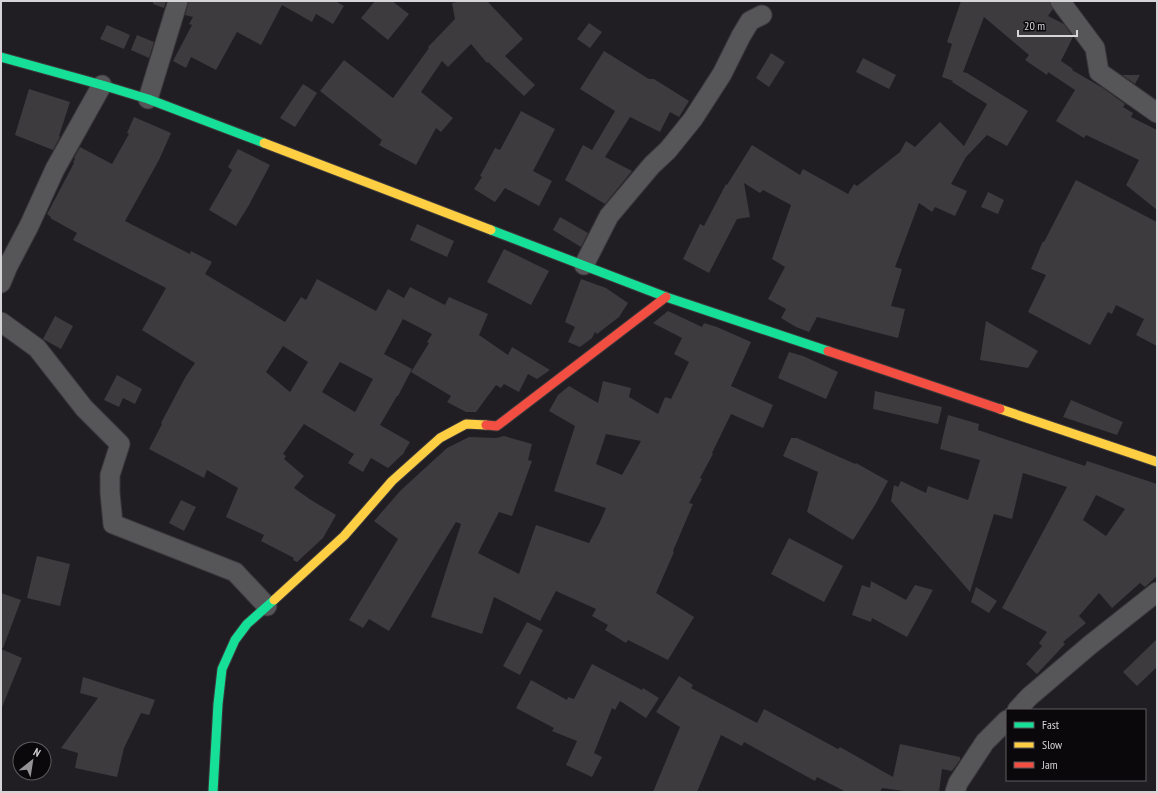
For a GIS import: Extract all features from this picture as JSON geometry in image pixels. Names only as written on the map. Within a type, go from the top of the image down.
[{"type":"street","points":[[148,99],[178,1]]},
{"type":"street","points":[[1060,1],[1095,48],[1099,72],[1157,113]]},
{"type":"street","points":[[584,265],[609,216],[652,165],[668,150],[693,119],[722,74],[750,21],[762,15]]},
{"type":"street","points":[[1,58],[148,99],[666,297],[1157,462]]},
{"type":"street","points":[[1,283],[55,169],[102,85]]},
{"type":"street","points":[[213,792],[218,704],[222,669],[235,640],[247,624],[344,536],[392,481],[440,438],[466,424],[497,426],[666,297]]},
{"type":"street","points":[[1,322],[38,348],[84,408],[120,444],[110,476],[110,493],[114,524],[235,572],[267,606]]},
{"type":"street","points":[[1018,709],[1084,650],[1157,592]]},
{"type":"street","points":[[955,792],[958,783],[985,742],[1006,721]]},
{"type":"building","points":[[153,1],[166,1],[164,8],[153,4]]},
{"type":"building","points":[[189,1],[335,1],[344,6],[333,24],[316,14],[312,22],[282,5],[261,45],[237,32],[216,70],[191,57],[186,68],[173,61],[192,25],[189,24],[193,17],[185,15]]},
{"type":"building","points":[[375,1],[392,1],[409,14],[388,40],[361,18]]},
{"type":"building","points":[[462,1],[487,1],[523,39],[505,56],[535,85],[524,96],[488,62],[487,63],[471,44],[448,67],[442,61],[421,92],[453,118],[441,132],[436,128],[416,165],[379,145],[382,140],[320,91],[344,60],[393,98],[429,48],[428,47],[455,19],[452,3]]},
{"type":"building","points":[[961,1],[1049,1],[1053,9],[1048,16],[1064,24],[1073,37],[1061,61],[1073,69],[1072,70],[1103,88],[1125,104],[1123,107],[1133,113],[1131,117],[1157,130],[1157,210],[1126,185],[1139,160],[1086,135],[1084,138],[1056,121],[1075,90],[1048,72],[1047,75],[1025,60],[1029,55],[984,17],[963,72],[967,73],[1028,111],[1007,146],[987,135],[966,157],[951,184],[967,191],[955,216],[935,207],[932,212],[919,203],[895,267],[902,269],[891,306],[905,309],[898,338],[817,317],[809,332],[796,327],[781,318],[786,309],[768,299],[785,267],[772,259],[791,205],[763,190],[760,193],[744,183],[750,217],[737,219],[709,273],[683,259],[700,224],[704,226],[726,184],[727,185],[752,145],[800,175],[803,169],[848,194],[854,184],[857,186],[900,152],[906,141],[915,147],[940,122],[964,146],[987,104],[952,82],[953,81],[942,77],[952,44],[947,42]]},
{"type":"building","points":[[589,23],[602,32],[590,48],[577,39]]},
{"type":"building","points":[[107,25],[130,35],[124,49],[100,39]]},
{"type":"building","points":[[137,35],[154,42],[149,58],[131,50]]},
{"type":"building","points":[[604,51],[649,79],[654,79],[689,101],[679,117],[670,112],[660,132],[630,117],[605,157],[632,171],[605,204],[565,180],[583,145],[592,150],[615,111],[580,89]]},
{"type":"building","points":[[771,53],[785,62],[769,87],[756,78]]},
{"type":"building","points":[[863,58],[896,75],[889,89],[856,72]]},
{"type":"building","points":[[1122,75],[1140,75],[1135,84]]},
{"type":"building","points":[[303,84],[317,93],[295,127],[280,118]]},
{"type":"building","points":[[29,89],[70,102],[59,136],[60,137],[53,150],[15,135]]},
{"type":"building","points":[[521,111],[555,129],[533,171],[552,181],[539,206],[505,188],[495,202],[474,189],[482,177],[480,176],[495,148],[500,150]]},
{"type":"building","points":[[134,117],[171,133],[159,160],[125,221],[190,254],[191,251],[212,262],[205,274],[285,322],[301,297],[306,300],[317,279],[376,311],[388,289],[404,298],[410,287],[445,305],[449,297],[488,314],[479,335],[508,355],[512,347],[550,370],[537,379],[528,374],[519,392],[504,384],[501,388],[496,385],[476,412],[466,412],[447,402],[451,396],[411,372],[429,343],[427,342],[432,334],[403,319],[384,354],[412,369],[398,396],[380,425],[410,442],[404,453],[388,468],[371,458],[363,472],[348,463],[354,454],[304,424],[283,454],[286,456],[284,459],[304,476],[294,488],[336,515],[323,538],[297,562],[293,560],[294,558],[261,541],[264,535],[226,517],[238,488],[207,470],[204,478],[149,449],[186,376],[195,363],[142,330],[166,288],[73,240],[77,233],[50,218],[51,217],[47,214],[74,163],[74,158],[80,147],[112,164],[129,134],[127,133]],"holes":[[[283,346],[308,362],[290,392],[266,372]],[[340,362],[373,379],[355,412],[322,392]]]},
{"type":"building","points":[[238,149],[270,165],[236,226],[209,210],[232,170],[228,167]]},
{"type":"building","points":[[1076,180],[1157,222],[1157,346],[1136,335],[1144,319],[1116,305],[1112,314],[1108,312],[1090,345],[1028,312],[1046,275],[1031,269],[1043,241],[1044,242]]},
{"type":"building","points":[[988,192],[1004,200],[998,214],[981,207]]},
{"type":"building","points":[[560,217],[588,233],[581,247],[553,230]]},
{"type":"building","points":[[417,224],[454,241],[447,257],[410,240]]},
{"type":"building","points":[[504,249],[549,271],[531,305],[487,282]]},
{"type":"building","points":[[581,279],[606,288],[628,303],[619,317],[597,334],[595,332],[592,338],[580,347],[568,342],[575,327],[565,322]]},
{"type":"building","points":[[668,311],[702,327],[704,323],[751,342],[731,386],[773,405],[763,428],[731,414],[712,453],[713,454],[700,478],[702,479],[689,503],[693,504],[656,593],[694,617],[668,660],[628,640],[626,643],[605,630],[608,625],[592,616],[596,609],[556,591],[540,621],[494,597],[482,634],[431,617],[461,524],[456,522],[389,631],[369,619],[363,628],[349,620],[398,539],[374,521],[401,490],[447,448],[469,437],[496,438],[504,436],[532,444],[528,460],[532,461],[512,516],[499,512],[478,553],[519,574],[536,525],[589,543],[606,508],[554,491],[575,426],[549,411],[558,395],[569,386],[598,403],[603,381],[631,388],[629,397],[658,414],[665,397],[671,399],[689,362],[674,354],[682,338],[653,323]],"holes":[[[606,434],[641,441],[622,475],[596,464]]]},
{"type":"building","points":[[55,316],[73,326],[61,349],[43,339]]},
{"type":"building","points":[[986,321],[1038,351],[1028,368],[980,360]]},
{"type":"building","points":[[789,352],[803,356],[838,372],[826,399],[778,378]]},
{"type":"building","points":[[117,375],[142,389],[135,404],[123,398],[119,407],[104,400]]},
{"type":"building","points":[[875,391],[942,407],[938,424],[873,409]]},
{"type":"building","points":[[1071,400],[1123,422],[1117,435],[1063,417]]},
{"type":"building","points":[[948,415],[979,424],[978,430],[1085,466],[1087,461],[1157,484],[1157,576],[1145,587],[1140,583],[1112,608],[1099,593],[1079,616],[1086,623],[1063,642],[1065,644],[1037,674],[1026,664],[1042,646],[1039,643],[1047,632],[1002,608],[1067,487],[1023,473],[1012,519],[994,514],[970,592],[891,501],[894,485],[898,487],[901,481],[926,493],[928,486],[968,500],[980,460],[940,449]],"holes":[[[1096,495],[1125,509],[1106,536],[1083,520]]]},
{"type":"building","points":[[791,438],[797,438],[855,464],[856,463],[888,481],[853,540],[807,512],[818,472],[783,456]]},
{"type":"building","points":[[181,500],[196,507],[184,531],[169,523]]},
{"type":"building","points":[[789,538],[843,566],[824,602],[771,574]]},
{"type":"building","points":[[37,556],[70,564],[60,606],[27,598]]},
{"type":"building","points":[[871,581],[906,600],[915,585],[933,590],[907,637],[872,618],[871,622],[852,615],[862,585],[870,588]]},
{"type":"building","points":[[976,587],[997,601],[989,613],[971,602]]},
{"type":"building","points":[[1,593],[21,600],[3,648],[1,648]]},
{"type":"building","points":[[527,622],[543,630],[520,675],[503,666]]},
{"type":"building","points":[[1157,639],[1157,667],[1137,686],[1123,672]]},
{"type":"building","points":[[1,649],[22,658],[2,707],[1,707]]},
{"type":"building","points":[[592,664],[642,690],[643,688],[659,698],[646,718],[620,701],[615,710],[612,708],[594,753],[602,757],[592,777],[566,765],[577,741],[552,731],[554,728],[516,708],[531,680],[567,700],[568,697],[574,699]]},
{"type":"building","points":[[679,676],[693,685],[691,688],[757,723],[764,709],[838,749],[840,747],[893,777],[900,744],[960,757],[960,760],[952,771],[942,769],[939,792],[911,792],[882,788],[880,792],[846,792],[817,777],[815,781],[744,742],[742,746],[721,735],[697,792],[653,792],[680,727],[656,712]]},
{"type":"building","points":[[83,677],[155,700],[149,715],[141,713],[124,748],[117,777],[75,768],[78,753],[61,748],[98,698],[80,693]]},
{"type":"traffic: fast","points":[[1,57],[148,99],[264,143]]},
{"type":"traffic: fast","points":[[491,230],[666,297],[828,351]]},
{"type":"traffic: fast","points":[[213,792],[218,704],[222,669],[235,640],[247,624],[274,600]]},
{"type":"traffic: slow","points":[[264,143],[491,230]]},
{"type":"traffic: slow","points":[[1000,409],[1157,462]]},
{"type":"traffic: slow","points":[[274,600],[344,536],[392,481],[440,438],[466,424],[486,425]]},
{"type":"traffic: jam","points":[[486,425],[497,426],[666,297]]},
{"type":"traffic: jam","points":[[828,351],[1000,409]]}]
